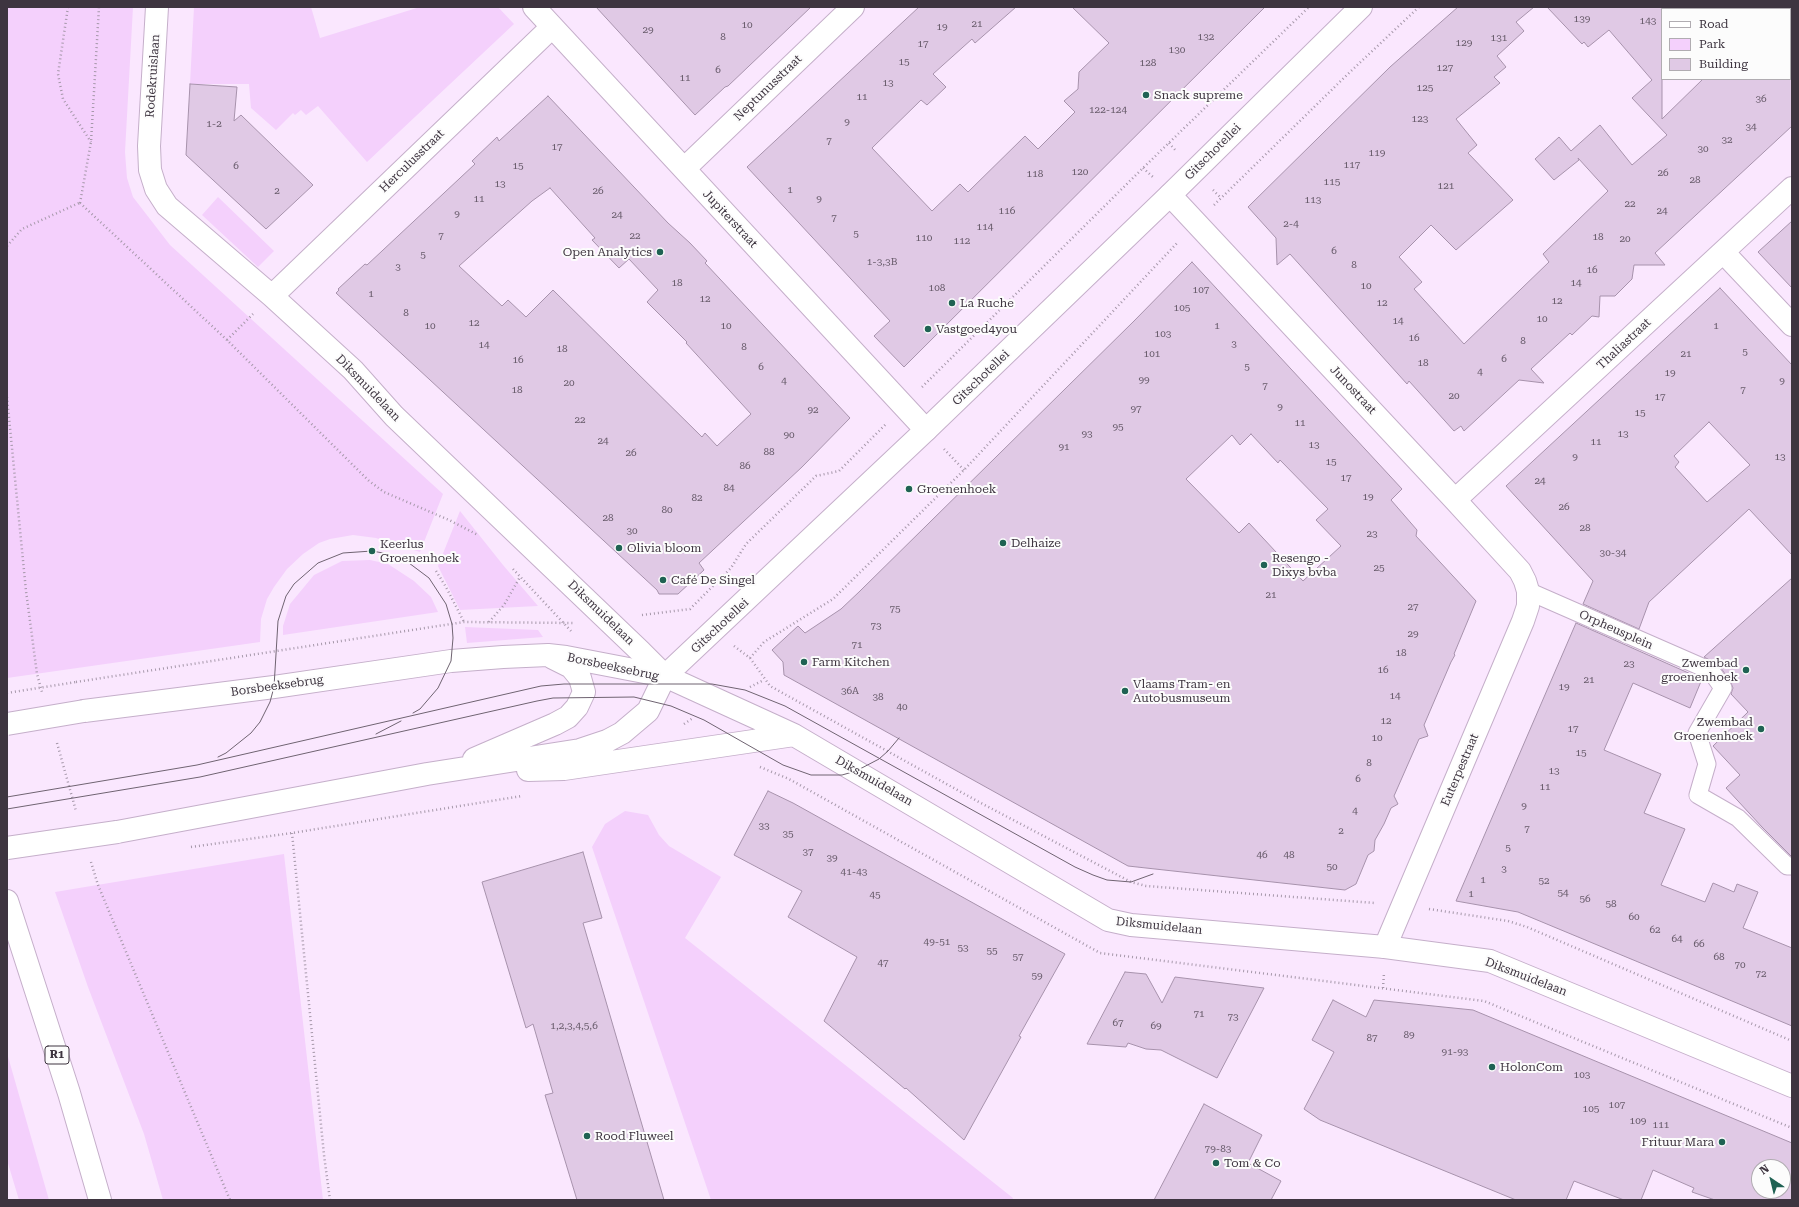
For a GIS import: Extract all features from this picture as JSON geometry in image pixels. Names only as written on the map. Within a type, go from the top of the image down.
[{"type":"main road","name":"Rodekruislaan","points":[[149,146],[157,7]]},
{"type":"main road","name":"Jupiterstraat","points":[[534,7],[926,430]]},
{"type":"main road","name":"Neptunusstraat","points":[[684,169],[853,7]]},
{"type":"main road","name":"Gitschotellei","points":[[665,676],[926,430],[1170,195],[1361,7]]},
{"type":"main road","name":"Herculusstraat","points":[[272,296],[552,27]]},
{"type":"main road","name":"Diksmuidelaan","points":[[149,146],[150,170],[156,189],[167,206],[272,296],[353,370],[394,416],[665,676],[794,735],[1108,920],[1131,925],[1386,947],[1490,961],[1792,1086]]},
{"type":"main road","name":"Thaliastraat","points":[[1455,500],[1724,253],[1792,188]]},
{"type":"main road","name":"Junostraat","points":[[1170,195],[1520,571],[1526,581],[1528,591]]},
{"type":"main road","points":[[1724,253],[1792,325]]},
{"type":"main road","name":"Euterpestraat","points":[[1386,947],[1523,621],[1528,606],[1528,591]]},
{"type":"main road","name":"Borsbeeksebrug","points":[[444,772],[555,724],[568,717],[577,707],[584,692],[580,678],[571,667],[548,655]]},
{"type":"main road","name":"Borsbeeksebrug","points":[[7,724],[84,711],[451,661],[548,655],[601,663],[665,676],[648,711],[622,733],[607,741],[580,750],[444,772],[117,832],[7,848]]},
{"type":"main road","points":[[444,772],[564,769],[794,735]]},
{"type":"main road","name":"R1","points":[[7,901],[69,1093],[100,1200]]},
{"type":"lane","name":"Orpheusplein","points":[[1528,591],[1711,671],[1723,688],[1697,733],[1707,764],[1698,795],[1738,818],[1787,866],[1792,866]]},
{"type":"path","points":[[68,7],[58,74],[63,99],[91,142]]},
{"type":"path","points":[[80,203],[91,142],[99,7]]},
{"type":"path","points":[[696,604],[731,568],[746,544],[816,476],[839,471],[1143,168],[1309,7]]},
{"type":"path","points":[[750,658],[764,642],[833,599],[964,470],[1196,223],[1352,70],[1419,7]]},
{"type":"path","points":[[7,246],[22,229],[80,203]]},
{"type":"path","points":[[80,203],[227,340],[369,481],[384,492],[450,520],[481,537]]},
{"type":"path","points":[[227,340],[272,296]]},
{"type":"path","points":[[7,397],[26,592],[37,674],[43,696]]},
{"type":"path","points":[[7,693],[464,622],[564,624],[512,567]]},
{"type":"path","points":[[436,570],[464,622]]},
{"type":"path","points":[[490,622],[504,605],[520,577]]},
{"type":"path","points":[[764,680],[770,686],[979,802]]},
{"type":"path","points":[[56,742],[78,817]]},
{"type":"path","points":[[184,848],[292,833],[527,796]]},
{"type":"path","points":[[292,833],[324,1155],[330,1200]]},
{"type":"path","points":[[89,855],[98,885],[230,1200]]},
{"type":"green space","points":[[7,7],[133,7],[125,152],[127,178],[133,197],[170,245],[443,494],[420,552],[376,538],[353,535],[330,539],[319,543],[303,554],[287,569],[274,587],[267,599],[261,619],[260,642],[7,678]]},
{"type":"green space","points":[[194,7],[311,7],[320,38],[420,7],[498,7],[514,24],[367,162],[318,106],[306,115],[301,110],[295,115],[293,113],[276,130],[251,108],[249,84],[190,84]]},
{"type":"green space","points":[[218,197],[274,251],[258,267],[202,215]]},
{"type":"green space","points":[[460,511],[538,606],[460,610],[438,566]]},
{"type":"green space","points":[[370,560],[388,564],[414,581],[431,597],[438,612],[283,635],[283,626],[290,604],[314,575],[342,561]]},
{"type":"green space","points":[[465,627],[538,630],[543,637],[467,643]]},
{"type":"green space","points":[[625,811],[648,815],[659,835],[669,846],[721,877],[685,938],[1013,1198],[1012,1200],[711,1200],[592,847],[605,824]]},
{"type":"green space","points":[[284,854],[323,1200],[163,1200],[144,1134],[88,987],[55,892]]},
{"type":"green space","points":[[7,1053],[49,1200],[19,1200],[7,1160]]},
{"type":"building","points":[[596,7],[811,7],[728,86],[725,87],[695,115]]},
{"type":"building","points":[[919,7],[1016,7],[975,43],[972,39],[933,74],[946,87],[927,105],[921,100],[872,148],[932,211],[960,184],[968,192],[1025,136],[1038,149],[1075,112],[1064,101],[1078,89],[1079,72],[1109,43],[1072,7],[1265,7],[904,367],[874,336],[890,321],[747,167]]},
{"type":"building","points":[[1458,7],[1534,7],[1516,22],[1524,31],[1497,56],[1506,67],[1494,77],[1500,83],[1456,119],[1477,145],[1468,153],[1513,200],[1456,250],[1431,225],[1399,257],[1422,282],[1414,289],[1464,344],[1549,262],[1543,254],[1608,191],[1578,158],[1579,160],[1554,180],[1535,159],[1559,137],[1571,151],[1600,125],[1632,165],[1667,135],[1632,98],[1652,80],[1609,30],[1588,47],[1584,42],[1582,44],[1547,7],[1662,7],[1662,119],[1702,80],[1792,79],[1792,126],[1655,253],[1665,265],[1634,265],[1632,279],[1615,296],[1600,296],[1599,317],[1592,316],[1572,335],[1570,333],[1531,369],[1544,383],[1519,380],[1464,431],[1461,426],[1454,431],[1409,381],[1407,384],[1290,254],[1277,265],[1276,238],[1248,207],[1390,67]]},
{"type":"building","points":[[190,84],[237,87],[234,121],[241,115],[313,185],[266,229],[186,155]]},
{"type":"building","points":[[548,96],[668,223],[707,261],[705,263],[850,418],[802,467],[699,563],[704,570],[678,594],[659,594],[657,590],[336,293],[339,290],[338,289],[365,264],[367,265],[475,164],[472,161],[497,137],[499,141]],"holes":[[[550,188],[595,238],[592,240],[619,268],[629,259],[658,290],[647,302],[687,342],[686,343],[751,414],[717,446],[705,433],[702,437],[553,290],[526,317],[508,300],[502,306],[459,266],[532,201]]]},
{"type":"building","points":[[1792,221],[1792,288],[1758,252]]},
{"type":"building","points":[[1192,262],[1402,489],[1391,500],[1417,530],[1416,536],[1476,601],[1454,654],[1455,655],[1424,725],[1428,736],[1419,739],[1394,796],[1398,804],[1391,808],[1375,840],[1374,851],[1368,855],[1356,884],[1345,890],[1128,866],[784,675],[783,662],[772,650],[798,626],[805,633],[841,609]],"holes":[[[1251,434],[1278,463],[1280,460],[1328,509],[1316,520],[1341,546],[1303,581],[1249,523],[1239,533],[1186,479],[1232,435],[1240,445]]]},
{"type":"building","points":[[1720,288],[1792,365],[1792,555],[1749,509],[1649,602],[1639,629],[1583,604],[1593,581],[1506,486]],"holes":[[[1709,422],[1750,465],[1707,502],[1675,467],[1679,462],[1674,456]]]},
{"type":"building","name":"Zwembad Groenenhoek","points":[[1792,578],[1791,856],[1726,788],[1740,775],[1713,746],[1748,712],[1731,694],[1733,688],[1731,683],[1719,665],[1704,657]]},
{"type":"building","points":[[1576,623],[1702,679],[1690,708],[1633,683],[1604,750],[1661,774],[1644,813],[1685,829],[1661,885],[1705,902],[1713,883],[1734,892],[1737,884],[1758,892],[1743,928],[1792,948],[1792,1026],[1518,912],[1456,901]]},
{"type":"building","points":[[768,791],[793,803],[1065,954],[1019,1036],[1021,1037],[964,1140],[906,1088],[905,1089],[824,1021],[857,957],[788,917],[802,891],[734,855]]},
{"type":"building","points":[[583,852],[602,918],[583,923],[664,1200],[577,1200],[545,1095],[553,1093],[533,1024],[526,1028],[482,882]]},
{"type":"building","points":[[1125,972],[1146,974],[1162,1003],[1175,977],[1264,988],[1217,1078],[1161,1050],[1146,1049],[1128,1043],[1126,1047],[1087,1044]]},
{"type":"building","points":[[1333,1000],[1366,1017],[1374,1000],[1473,1010],[1792,1143],[1792,1200],[1715,1200],[1692,1192],[1694,1188],[1653,1170],[1641,1200],[1624,1200],[1574,1181],[1566,1200],[1516,1200],[1320,1120],[1304,1109],[1334,1052],[1312,1040]]},
{"type":"building","points":[[1204,1104],[1262,1135],[1248,1163],[1281,1181],[1271,1200],[1154,1200]]},
{"type":"tram line","points":[[218,757],[226,753],[251,733],[260,722],[270,702],[274,687],[278,621],[286,596],[294,584],[318,563],[343,553],[372,551],[405,560],[429,578],[446,604],[452,624],[453,638],[451,661],[438,688],[420,709],[413,713]]},
{"type":"tram line","points":[[7,797],[197,765],[541,686],[564,684],[712,684],[745,690],[785,706],[1075,867],[1093,875],[1107,880],[1131,882],[1153,874]]},
{"type":"tram line","points":[[7,809],[200,777],[553,698],[634,697],[671,706],[704,720],[783,765],[811,775],[842,775],[856,771],[879,759],[899,738]]},
{"type":"tram line","points":[[376,734],[401,721]]},
{"type":"place","name":"Snack supreme","points":[[1146,95]]},
{"type":"place","name":"Open Analytics","points":[[660,252]]},
{"type":"place","name":"La Ruche","points":[[952,303]]},
{"type":"place","name":"Vastgoed4you","points":[[928,329]]},
{"type":"place","name":"Groenenhoek","points":[[909,489]]},
{"type":"place","name":"Delhaize","points":[[1003,543]]},
{"type":"place","name":"Olivia bloom","points":[[619,548]]},
{"type":"place","name":"Keerlus Groenenhoek","points":[[372,551]]},
{"type":"place","name":"Resengo - Dixys bvba","points":[[1264,565]]},
{"type":"place","name":"Café De Singel","points":[[663,580]]},
{"type":"place","name":"Farm Kitchen","points":[[804,662]]},
{"type":"place","name":"Zwembad groenenhoek","points":[[1746,670]]},
{"type":"place","name":"Vlaams Tram- en Autobusmuseum","points":[[1125,691]]},
{"type":"place","name":"Zwembad Groenenhoek","points":[[1761,729]]},
{"type":"place","name":"HolonCom","points":[[1492,1067]]},
{"type":"place","name":"Rood Fluweel","points":[[587,1136]]},
{"type":"place","name":"Frituur Mara","points":[[1722,1142]]},
{"type":"place","name":"Tom & Co","points":[[1216,1163]]}]
